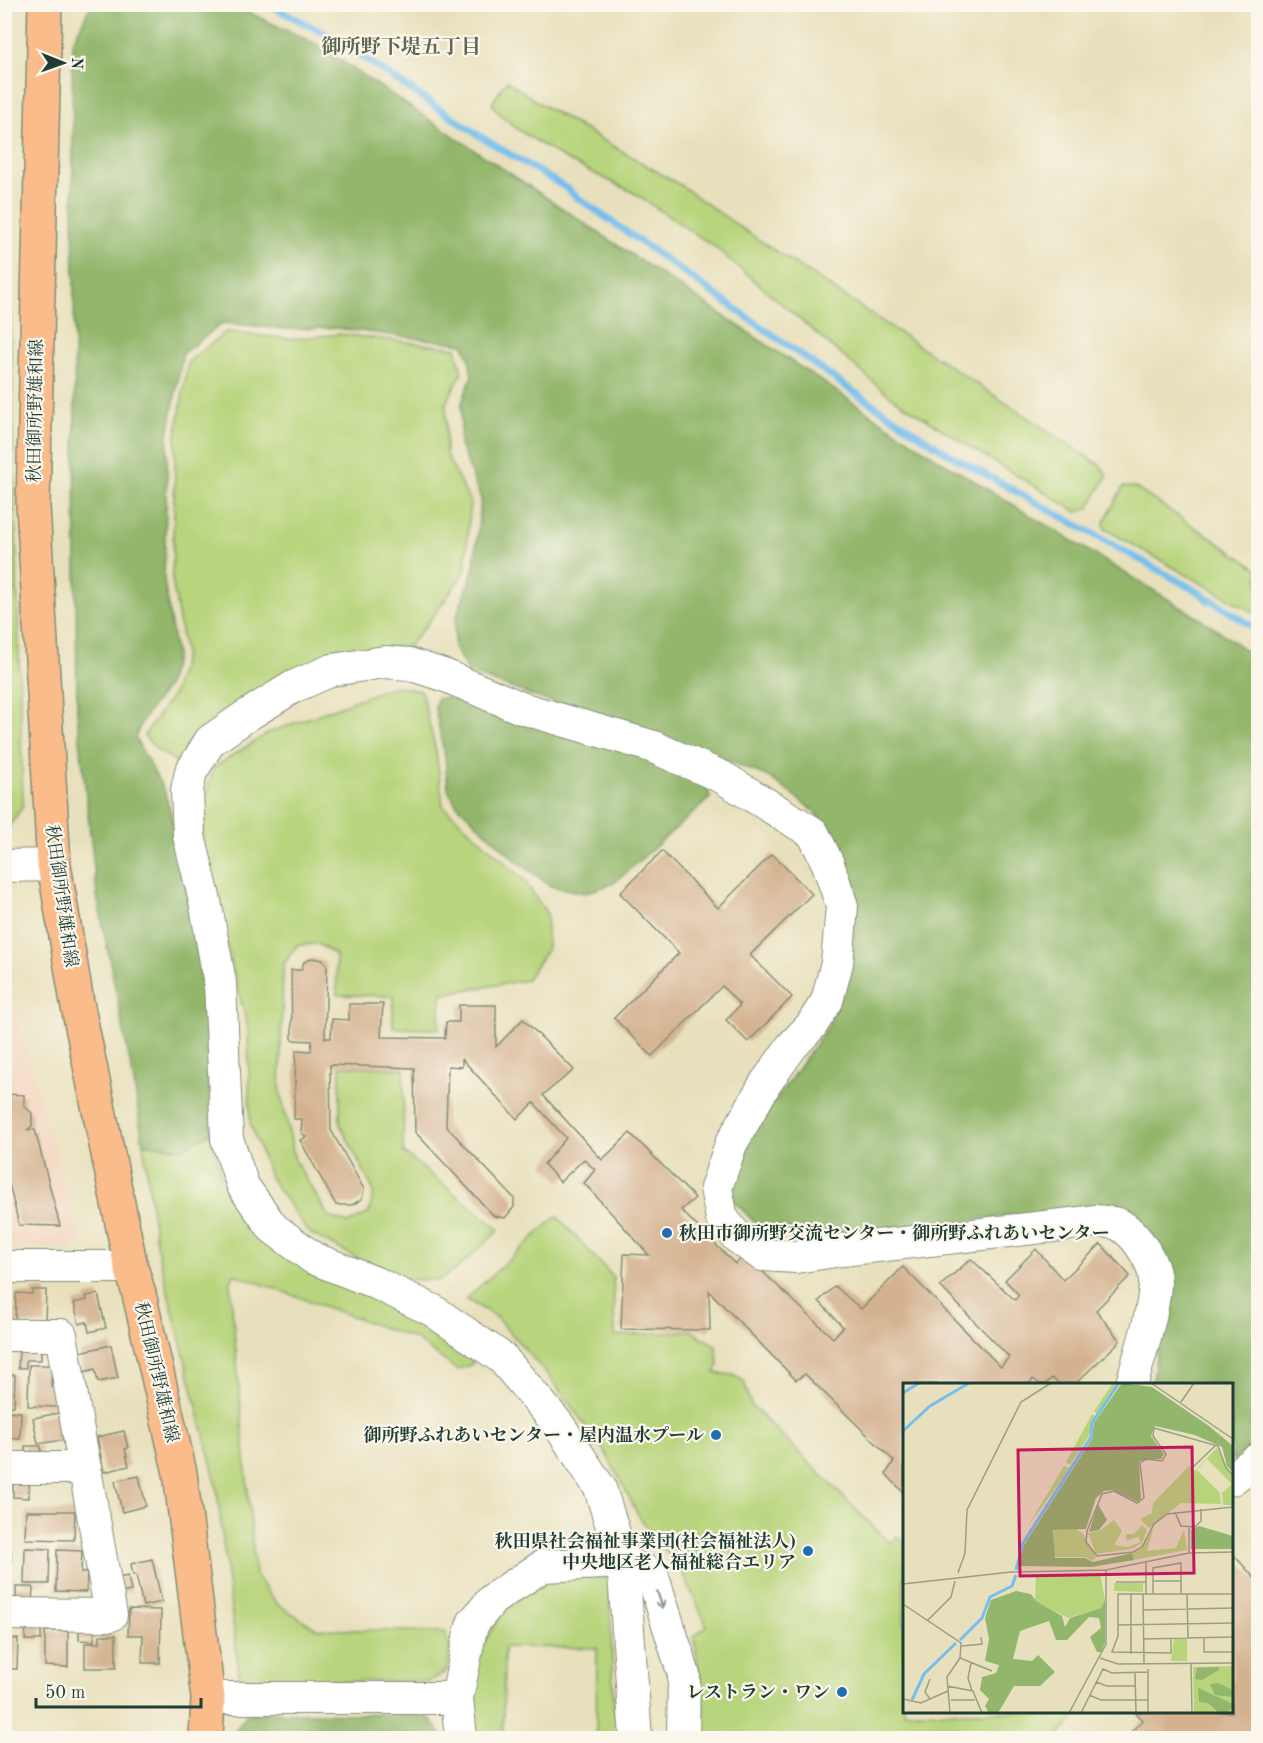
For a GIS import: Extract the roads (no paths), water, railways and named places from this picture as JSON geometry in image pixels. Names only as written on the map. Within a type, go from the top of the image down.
[{"type":"main road","name":"秋田御所野雄和線","points":[[45,4],[33,506],[54,865],[77,1002],[131,1268],[180,1473],[208,1698],[206,1738]]},
{"type":"street","points":[[636,1738],[623,1562],[600,1488],[558,1424],[502,1358],[432,1310],[376,1283],[313,1258],[273,1228],[243,1186],[227,1139],[220,983],[205,901],[189,836],[188,790],[191,772],[210,741],[293,687],[332,670],[385,662],[409,664],[446,676],[521,708],[651,746],[712,772],[766,802],[813,833],[828,864],[842,906],[837,963],[827,1001],[811,1026],[792,1046],[765,1084],[731,1144],[716,1188],[722,1218],[737,1237],[762,1255],[796,1257],[1097,1221],[1119,1224],[1147,1253],[1155,1282],[1148,1322],[1132,1383]]},
{"type":"street","points":[[4,866],[54,865]]},
{"type":"street","points":[[4,1267],[131,1268]]},
{"type":"street","points":[[4,1335],[61,1335],[111,1615],[4,1614]]},
{"type":"street","points":[[1233,1478],[1258,1459]]},
{"type":"street","points":[[4,1468],[85,1468]]},
{"type":"street","points":[[461,1738],[457,1698],[473,1623],[493,1599],[543,1566],[623,1562],[652,1574],[684,1675],[683,1738]]},
{"type":"street","points":[[208,1698],[457,1698]]},
{"type":"waterway","points":[[267,4],[334,38],[486,140],[568,189],[848,388],[952,456],[1202,594],[1208,601],[1210,599],[1258,630]]},
{"type":"place","name":"秋田市御所野交流センター・御所野ふれあいセンター","points":[[667,1233]]},
{"type":"place","name":"御所野ふれあいセンター・屋内温水プール","points":[[716,1435]]},
{"type":"place","name":"秋田県社会福祉事業団(社会福祉法人) 中央地区老人福祉総合エリア","points":[[808,1551]]},
{"type":"place","name":"レストラン・ワン","points":[[842,1692]]},
{"type":"district","name":"御所野下堤五丁目","points":[[401,46]]}]
